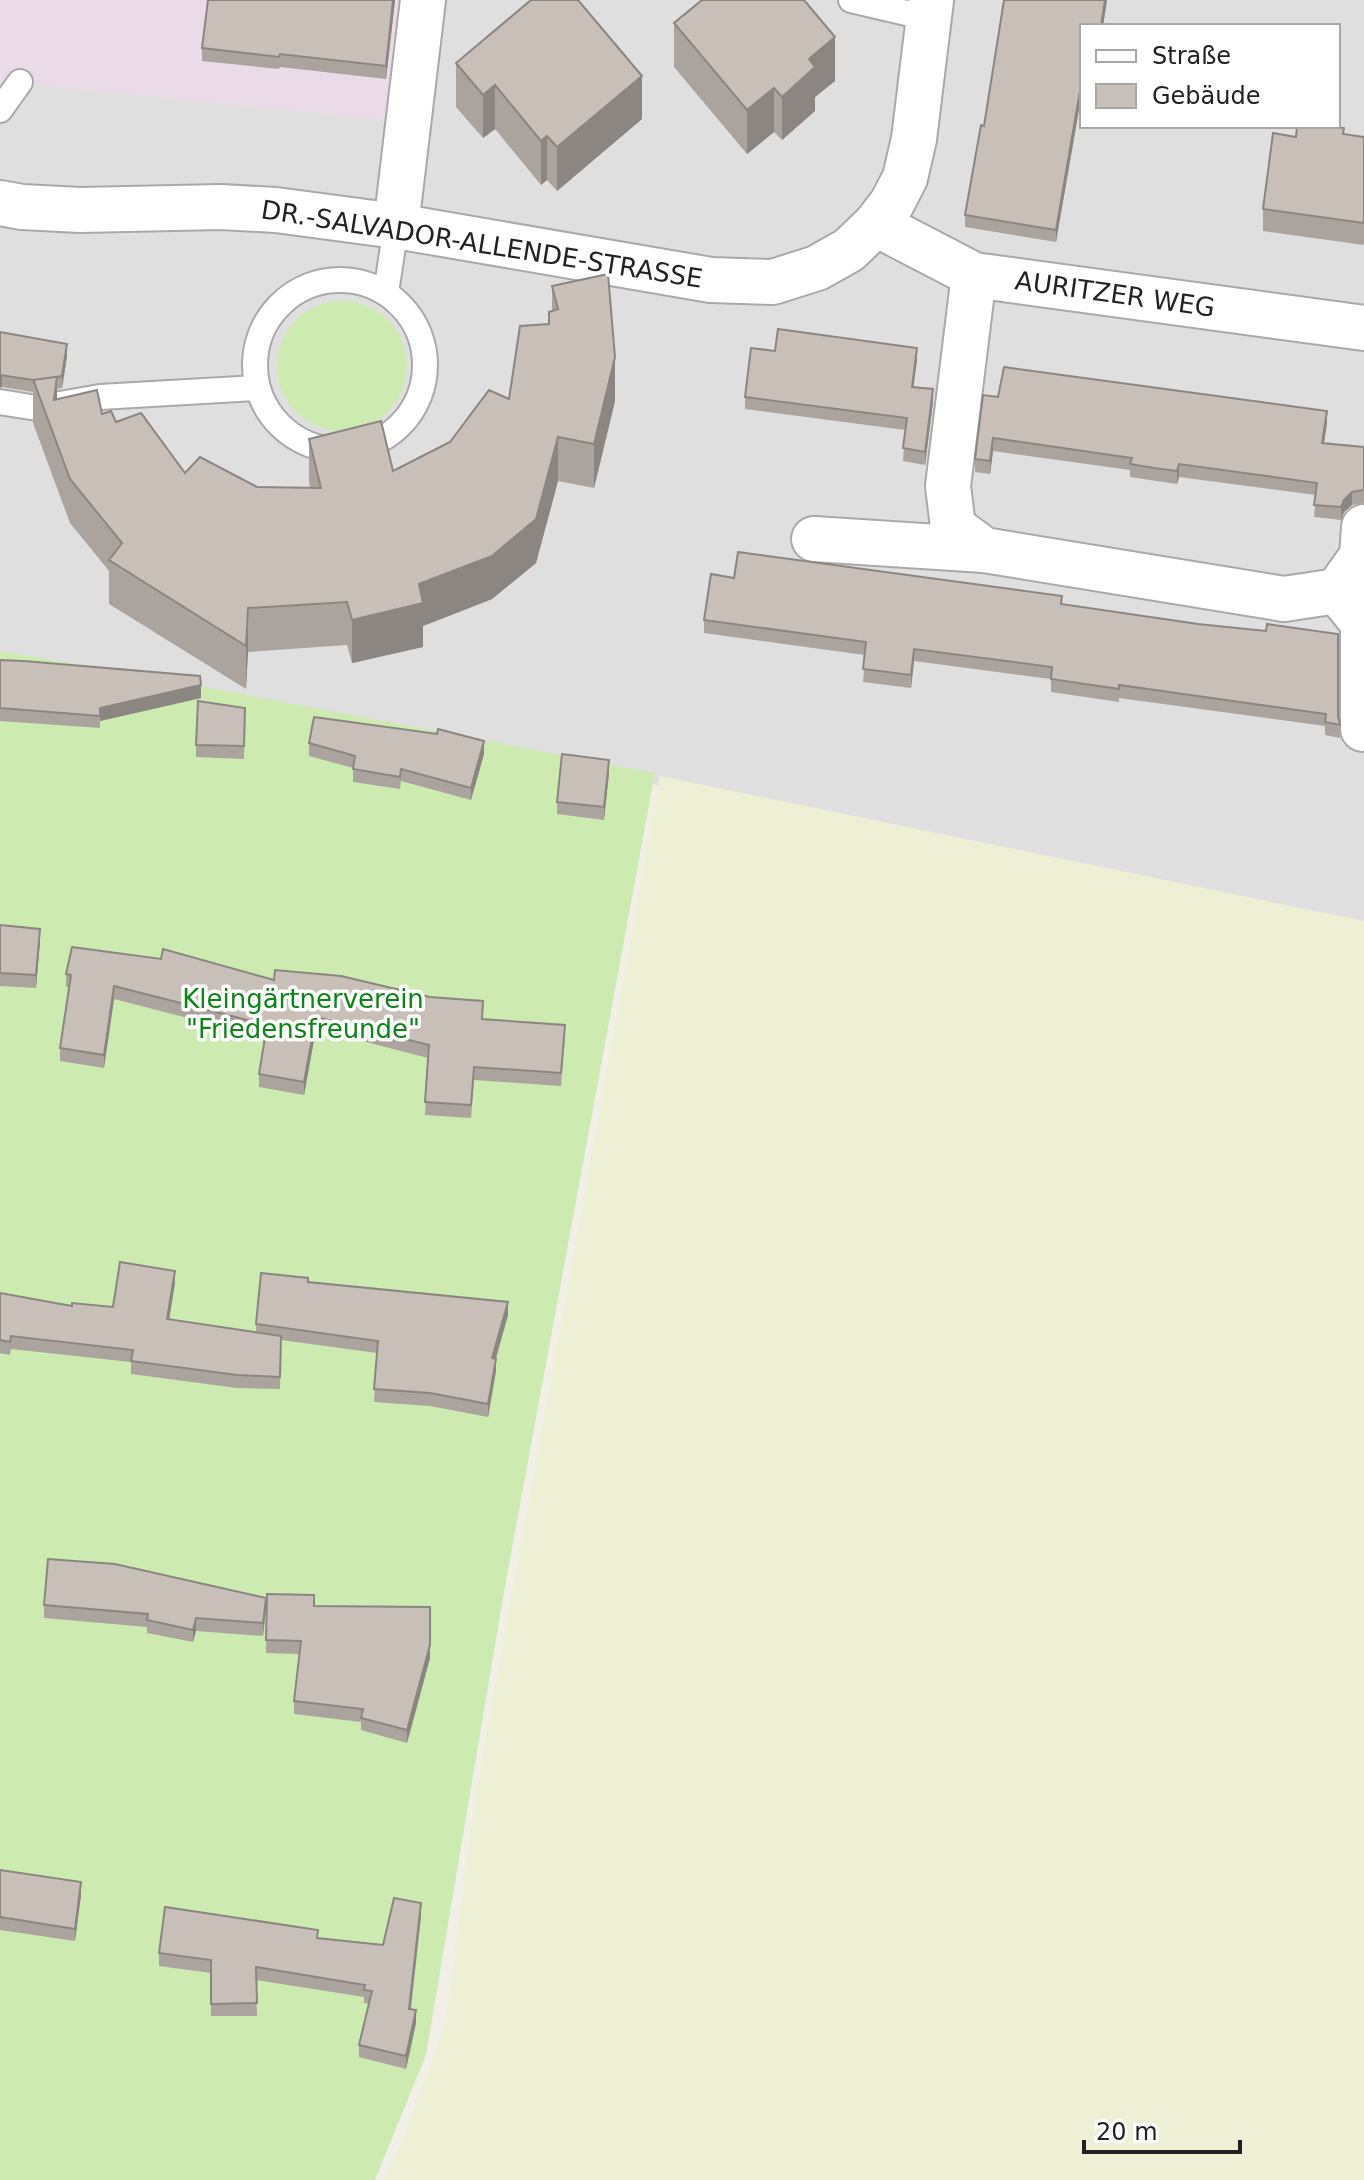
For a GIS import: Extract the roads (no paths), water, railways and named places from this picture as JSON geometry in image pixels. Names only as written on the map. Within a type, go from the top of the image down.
[{"type":"street","points":[[396,226],[423,0]]},
{"type":"street","name":"DR.-SALVADOR-ALLENDE-STRASSE","points":[[0,203],[80,210],[221,207],[276,210],[396,226],[711,280],[773,282],[817,268],[849,250],[892,203],[905,178],[914,139],[930,9]]},
{"type":"street","name":"AURITZER WEG","points":[[876,224],[974,275],[1364,328]]},
{"type":"street","points":[[974,275],[948,486],[953,527],[984,550]]},
{"type":"street","points":[[814,539],[984,550],[1284,599],[1337,591],[1362,556],[1364,527]]},
{"type":"street","points":[[1337,591],[1363,623],[1363,729]]},
{"type":"lane","points":[[851,0],[930,9]]},
{"type":"lane","points":[[0,110],[20,82]]},
{"type":"lane","points":[[386,293],[396,226]]},
{"type":"lane","points":[[330,281],[359,282],[386,293],[406,313],[420,336],[425,363],[421,390],[409,414],[390,434],[366,447],[339,451],[312,446],[288,434],[269,413],[257,388],[254,359],[261,331],[278,306],[301,289],[330,281]]},
{"type":"lane","points":[[0,402],[37,408],[100,397],[257,388]]},
{"type":"park label","name":"Kleingärtnerverein \"Friedensfreunde\"","points":[[303,1014]]}]
